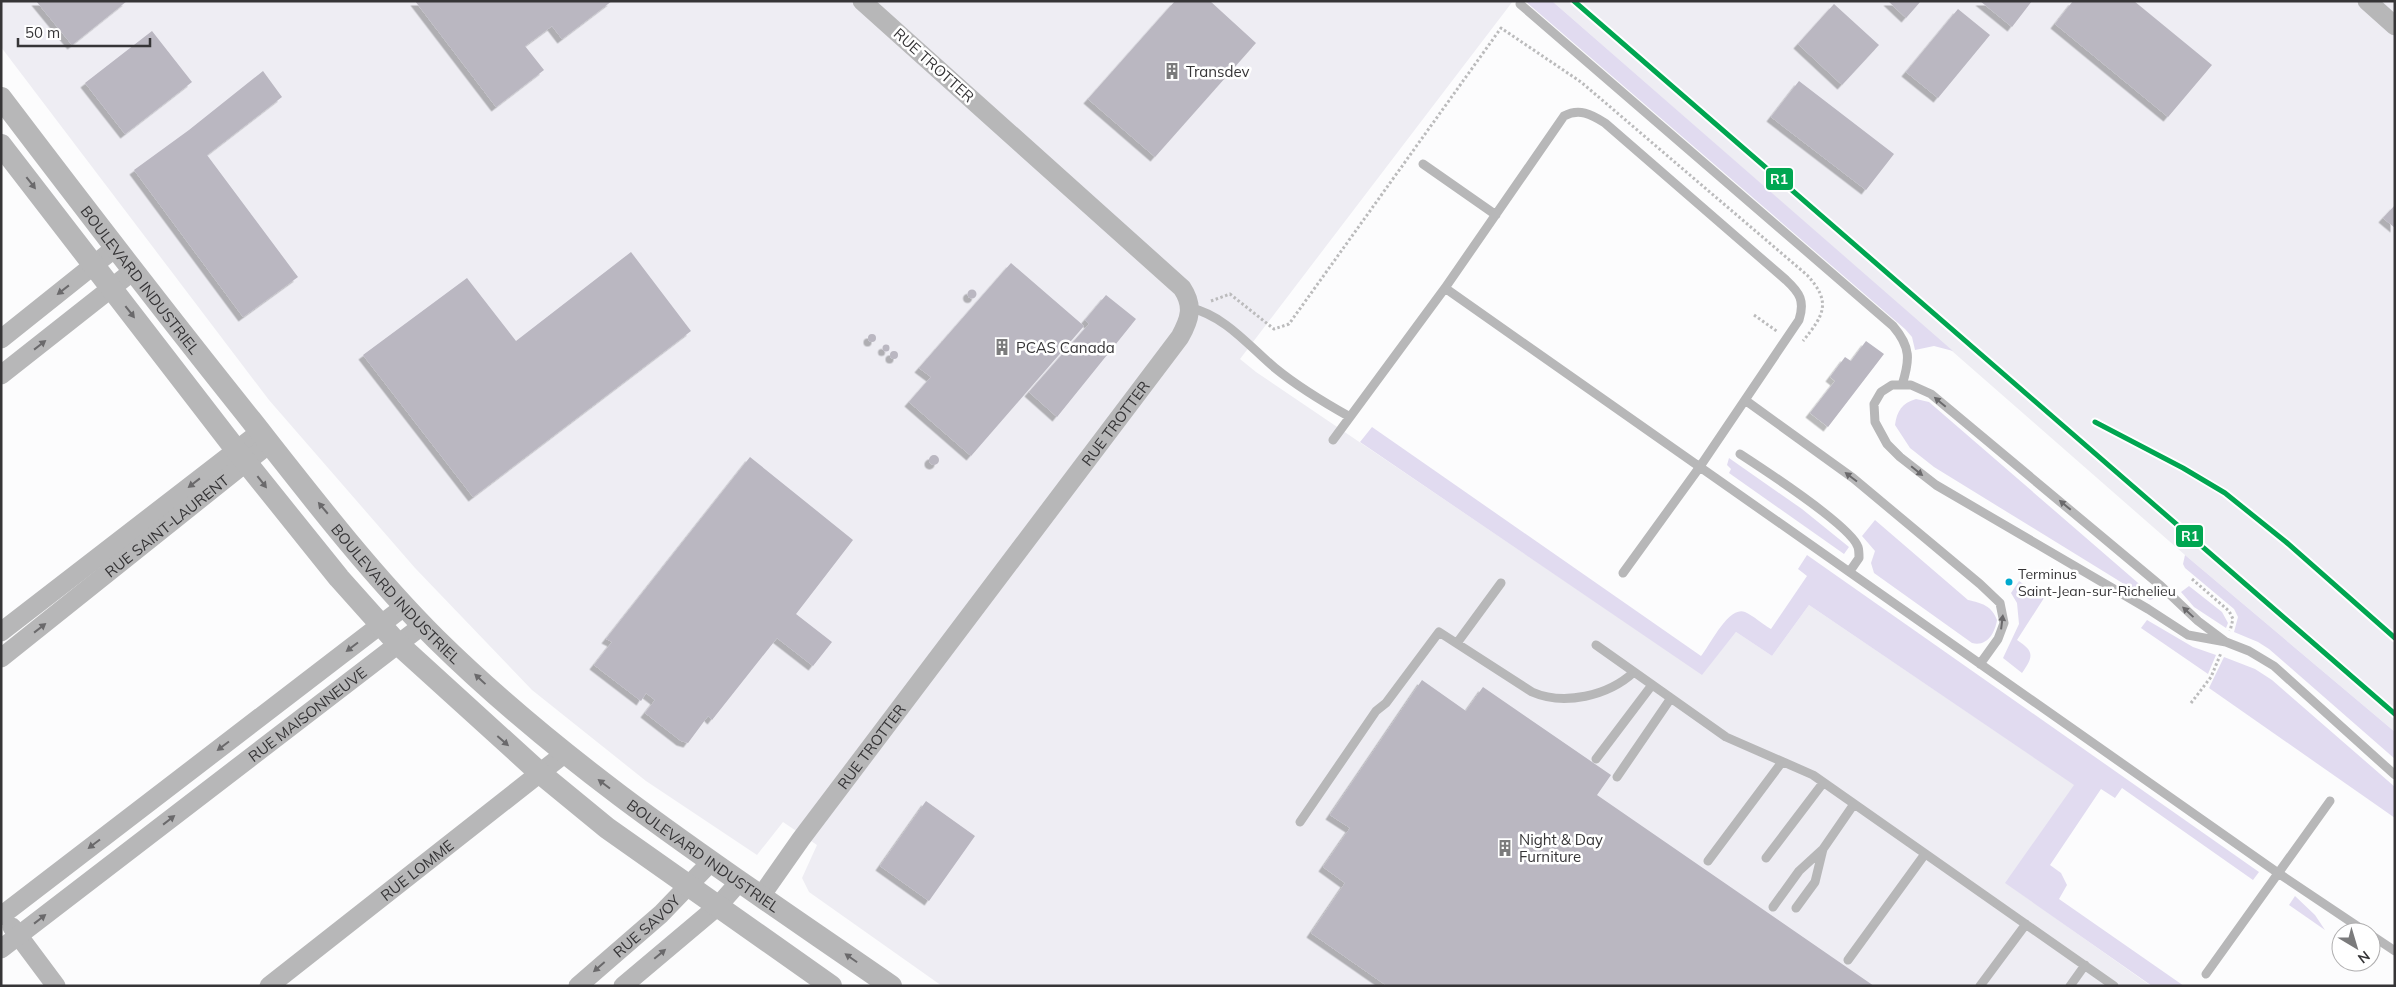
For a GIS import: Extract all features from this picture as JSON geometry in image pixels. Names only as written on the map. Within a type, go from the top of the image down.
[{"type":"street","name":"RUE TROTTER","points":[[761,896],[801,839],[1180,337],[1188,322],[1191,308],[1188,297],[1182,288],[862,1]]},
{"type":"street","points":[[2366,1],[2395,26]]},
{"type":"street","name":"BOULEVARD INDUSTRIEL","points":[[1,98],[115,248],[265,438],[423,625],[564,754],[711,862],[891,986]]},
{"type":"street","name":"BOULEVARD INDUSTRIEL","points":[[1,145],[242,457],[339,578],[398,644],[540,773],[607,828],[831,986]]},
{"type":"street","points":[[1,339],[115,248]]},
{"type":"street","points":[[1,375],[133,271]]},
{"type":"street","name":"RUE SAINT-LAURENT","points":[[1,658],[65,608],[265,438]]},
{"type":"street","name":"RUE SAINT-LAURENT","points":[[1,632],[53,592],[242,457]]},
{"type":"street","points":[[53,592],[65,608]]},
{"type":"street","name":"RUE MAISONNEUVE","points":[[2,915],[405,606]]},
{"type":"street","name":"RUE MAISONNEUVE","points":[[1,948],[423,625]]},
{"type":"street","name":"RUE LOMME","points":[[269,986],[564,754]]},
{"type":"street","points":[[176,782],[192,802]]},
{"type":"street","name":"RUE SAVOY","points":[[578,986],[661,914],[711,862]]},
{"type":"street","name":"RUE SAVOY","points":[[623,986],[718,906],[740,881]]},
{"type":"street","points":[[2,915],[56,986]]},
{"type":"lane","points":[[1520,4],[1893,326],[1902,336],[1907,349],[1909,363],[1902,385]]},
{"type":"lane","points":[[1333,440],[1444,288],[1564,116],[1572,112],[1592,115],[1605,123],[1797,290],[1802,298],[1799,320],[1699,468],[1624,573]]},
{"type":"lane","points":[[1424,164],[1496,215]]},
{"type":"lane","points":[[1444,288],[2278,873],[2351,922]]},
{"type":"lane","points":[[1191,308],[1207,312],[1220,320],[1277,369],[1350,417]]},
{"type":"lane","points":[[2226,642],[2198,621],[2161,586],[1931,394],[1911,385],[1892,385],[1881,392],[1874,404],[1875,422],[1887,444],[1936,485],[2148,609],[2188,635],[2226,642],[2249,651],[2274,666],[2395,774]]},
{"type":"lane","points":[[1745,400],[1858,482],[2000,603],[2004,623],[1998,639],[1980,664]]},
{"type":"lane","points":[[1740,454],[1808,500],[1851,536],[1858,546],[1859,558],[1850,571]]},
{"type":"lane","points":[[1457,643],[1501,583]]},
{"type":"lane","points":[[1300,822],[1376,711],[1386,703],[1439,632],[1532,692],[1547,698],[1562,699],[1597,693],[1615,687],[1634,672]]},
{"type":"lane","points":[[1596,645],[1726,737],[1823,782],[2114,986]]},
{"type":"lane","points":[[1596,759],[1652,684]]},
{"type":"lane","points":[[1617,777],[1671,698]]},
{"type":"lane","points":[[1708,861],[1782,762]]},
{"type":"lane","points":[[1766,858],[1823,782]]},
{"type":"lane","points":[[2206,974],[2330,802]]},
{"type":"lane","points":[[1773,907],[1799,870],[1823,849],[1854,804]]},
{"type":"lane","points":[[1796,908],[1815,882],[1823,849]]},
{"type":"lane","points":[[1848,960],[1925,854]]},
{"type":"lane","points":[[1980,986],[2026,924]]},
{"type":"lane","points":[[2381,942],[2395,951]]},
{"type":"lane","points":[[2070,986],[2085,965]]},
{"type":"path","points":[[1754,315],[1786,338]]},
{"type":"shaded area","points":[[1,1],[1513,1],[1240,359],[1256,372],[1702,674],[1736,632],[1772,656],[1809,605],[2075,785],[2006,883],[2151,986],[942,986],[809,892],[802,878],[817,845],[783,822],[757,855],[646,781],[532,690],[415,568],[269,400],[1,47]]},
{"type":"shaded area","points":[[1525,1],[1552,1],[1953,351],[1934,346],[1915,350],[1912,337],[1905,329]]},
{"type":"shaded area","points":[[1552,1],[2395,1],[2395,732],[2185,555]]},
{"type":"shaded area","points":[[1916,399],[1929,402],[2152,595],[2153,599],[2150,600],[1934,467],[1910,448],[1895,425],[1901,408]]},
{"type":"shaded area","points":[[1372,427],[1701,656],[1720,627],[1733,614],[1739,611],[1745,612],[1771,629],[1807,576],[1798,569],[1807,555],[2259,872],[2253,880],[2122,788],[2115,798],[2101,789],[2050,865],[2061,873],[2067,885],[2059,899],[2184,986],[2152,986],[2005,883],[2074,785],[1809,605],[1772,656],[1736,632],[1702,675],[1360,442]]},
{"type":"shaded area","points":[[1729,458],[1802,509],[1849,547],[1844,554],[1729,473],[1731,469],[1727,465]]},
{"type":"shaded area","points":[[1875,520],[1968,600],[1982,604],[1992,611],[1997,620],[1992,634],[1986,641],[1977,644],[1972,643],[1874,573],[1871,563],[1875,551],[1862,536]]},
{"type":"shaded area","points":[[2185,555],[2395,732],[2395,759],[2269,649],[2234,632],[2238,617],[2234,609],[2185,568],[2183,564]]},
{"type":"shaded area","points":[[2019,581],[2044,598],[2017,640],[2027,647],[2030,654],[2029,662],[2022,673],[2003,658],[2019,624],[2017,603],[2011,593]]},
{"type":"shaded area","points":[[2189,586],[2222,612],[2228,623],[2226,628],[2194,607],[2181,592]]},
{"type":"shaded area","points":[[2147,620],[2193,647],[2216,655],[2208,674],[2141,628]]},
{"type":"shaded area","points":[[2224,657],[2255,669],[2272,680],[2395,787],[2395,818],[2209,688]]},
{"type":"shaded area","points":[[2295,896],[2315,915],[2325,930],[2289,905]]},
{"type":"building","points":[[36,1],[127,1],[72,45]]},
{"type":"building","points":[[415,1],[612,1],[562,39],[552,26],[525,46],[544,70],[496,107]]},
{"type":"building","name":"Transdev","points":[[1175,1],[1210,1],[1256,43],[1155,157],[1088,99]]},
{"type":"building","points":[[1888,1],[1921,1],[1906,18]]},
{"type":"building","points":[[1980,1],[2032,1],[2012,27]]},
{"type":"building","points":[[2073,1],[2134,1],[2212,65],[2168,117],[2055,24]]},
{"type":"building","points":[[1834,4],[1879,45],[1842,85],[1798,44]]},
{"type":"building","points":[[1958,9],[1990,35],[1938,98],[1906,72]]},
{"type":"building","points":[[152,31],[192,82],[125,134],[85,83]]},
{"type":"building","points":[[263,71],[282,97],[207,155],[298,277],[243,317],[134,170],[189,130]]},
{"type":"building","points":[[1799,81],[1894,154],[1866,190],[1771,117]]},
{"type":"building","points":[[2395,205],[2395,228],[2383,218]]},
{"type":"building","points":[[631,252],[691,331],[473,497],[363,355],[467,278],[516,341]]},
{"type":"building","name":"PCAS Canada","points":[[1011,263],[1084,326],[971,456],[909,402],[931,377],[919,368]]},
{"type":"building","points":[[972,289],[977,294],[972,299],[967,294]]},
{"type":"building","points":[[1106,295],[1136,319],[1057,417],[1029,392],[1089,324],[1085,320]]},
{"type":"building","points":[[872,334],[876,338],[872,342],[868,338]]},
{"type":"building","points":[[1866,341],[1884,354],[1828,427],[1810,413],[1835,381],[1830,377],[1845,357],[1851,361]]},
{"type":"building","points":[[886,344],[890,348],[886,352],[882,348]]},
{"type":"building","points":[[894,351],[898,355],[894,359],[890,355]]},
{"type":"building","points":[[932,455],[936,455],[939,460],[938,464],[932,465],[929,462],[929,458]]},
{"type":"building","points":[[750,457],[853,540],[796,614],[832,642],[813,666],[777,638],[712,720],[708,716],[688,743],[681,741],[645,713],[655,700],[646,693],[641,701],[594,665],[612,642],[606,639]]},
{"type":"building","name":"Night & Day Furniture","points":[[1422,680],[1466,711],[1483,687],[1611,775],[1597,795],[1874,986],[1387,986],[1311,933],[1345,883],[1323,867],[1350,828],[1330,815]]},
{"type":"building","points":[[926,801],[975,836],[929,901],[880,866]]},
{"type":"transit line","name":"R1","points":[[1574,1],[2395,714]]},
{"type":"transit line","name":"R1","points":[[2095,422],[2183,468],[2225,493],[2286,542],[2395,638]]},
{"type":"place","name":"Transdev","points":[[1172,71]]},
{"type":"place","name":"PCAS Canada","points":[[1002,347]]},
{"type":"place","name":"Terminus Saint-Jean-sur-Richelieu","points":[[2009,582]]},
{"type":"place","name":"Night & Day Furniture","points":[[1505,848]]}]
